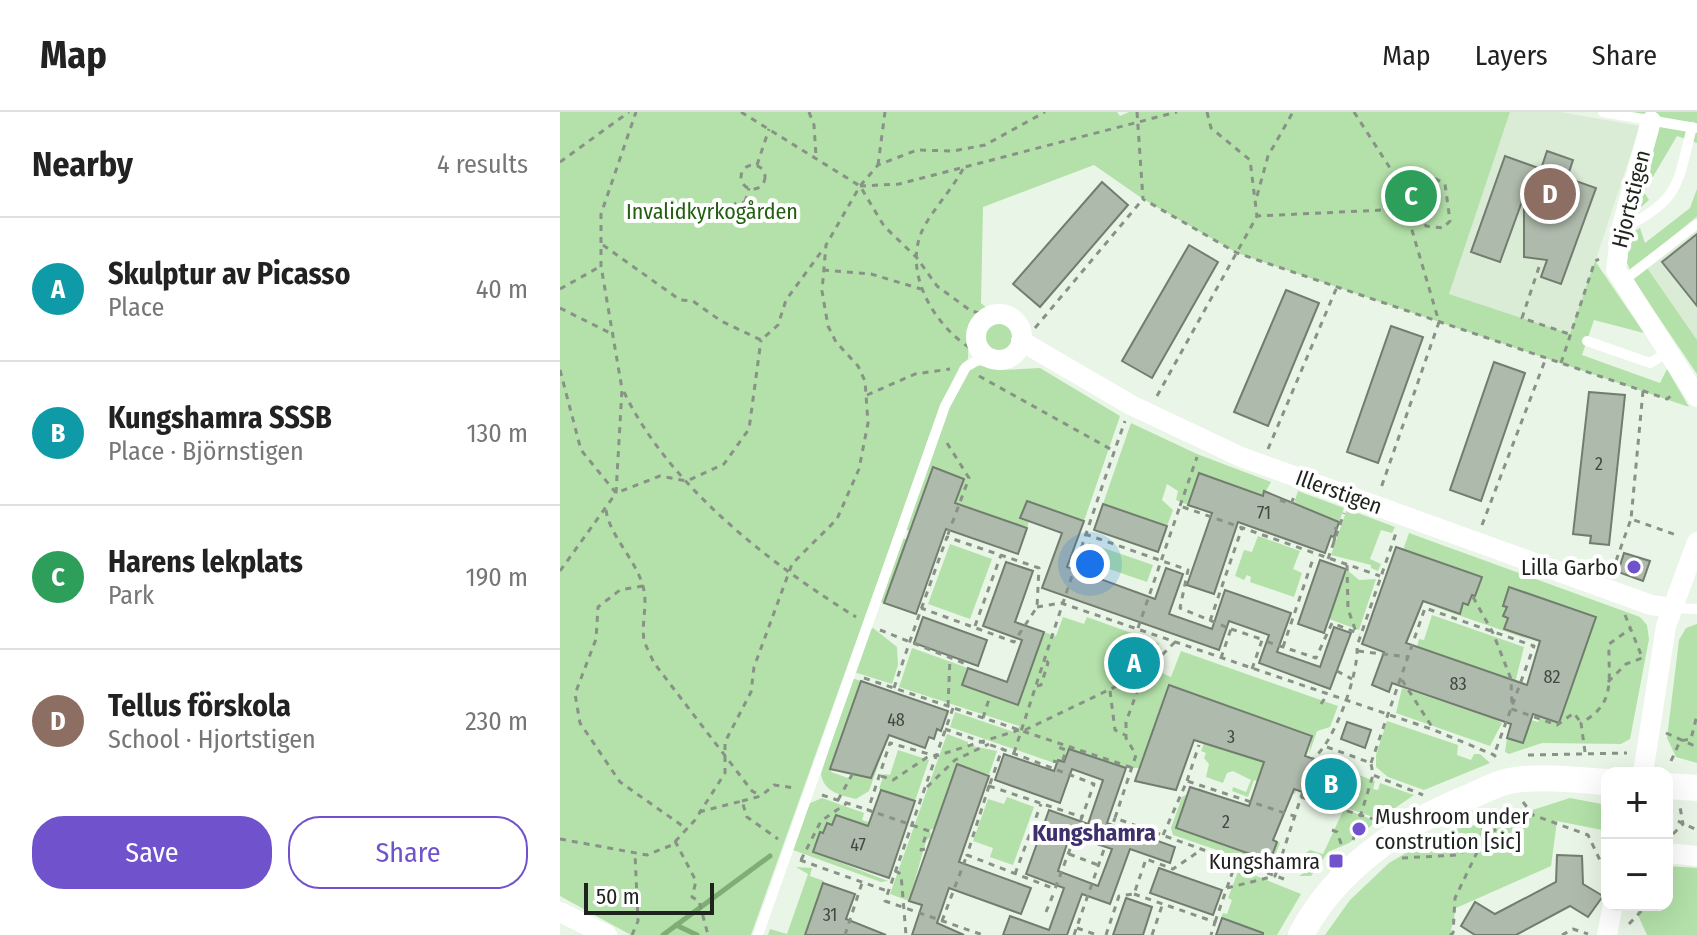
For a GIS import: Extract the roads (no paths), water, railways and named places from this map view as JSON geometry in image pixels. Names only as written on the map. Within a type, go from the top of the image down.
[{"type":"street","name":"Hjortstigen","points":[[1651,121],[1619,239],[1616,270],[1693,391]]},
{"type":"street","name":"Illerstigen","points":[[977,352],[976,334],[981,323],[991,316],[1013,319],[1028,334],[1131,405],[1241,457],[1651,605],[1671,608]]},
{"type":"street","points":[[977,352],[1006,359],[1016,352],[1028,334]]},
{"type":"street","points":[[1644,767],[1671,608],[1690,540]]},
{"type":"street","points":[[1301,935],[1356,865],[1394,834],[1434,811],[1508,782],[1555,778],[1601,782]]},
{"type":"street","points":[[1673,854],[1697,856]]},
{"type":"street","points":[[1613,911],[1615,931]]},
{"type":"street","points":[[560,912],[607,935]]},
{"type":"lane","points":[[1603,112],[1651,121]]},
{"type":"lane","name":"Hjortstigen","points":[[1651,121],[1694,128]]},
{"type":"lane","points":[[1619,239],[1658,210],[1676,191],[1694,128]]},
{"type":"lane","points":[[1623,281],[1697,224]]},
{"type":"lane","points":[[1587,341],[1650,363],[1668,352]]},
{"type":"lane","points":[[758,935],[951,389],[977,352]]},
{"type":"lane","points":[[1671,608],[1697,609]]},
{"type":"waterway","points":[[663,935],[770,856]]},
{"type":"waterway","points":[[676,925],[697,935]]},
{"type":"place","name":"Tellus förskola","points":[[1550,194]]},
{"type":"place","name":"Harens lekplats","points":[[1411,196]]},
{"type":"place","name":"Lilla Garbo","points":[[1634,567]]},
{"type":"place","name":"Skulptur av Picasso","points":[[1134,663]]},
{"type":"place","name":"Kungshamra SSSB","points":[[1331,784]]},
{"type":"place","name":"Mushroom under constrution [sic]","points":[[1359,829]]},
{"type":"place","name":"Kungshamra","points":[[1336,861]]},
{"type":"district","name":"Kungshamra","points":[[1094,833]]},
{"type":"park label","name":"Invalidkyrkogården","points":[[712,211]]}]
